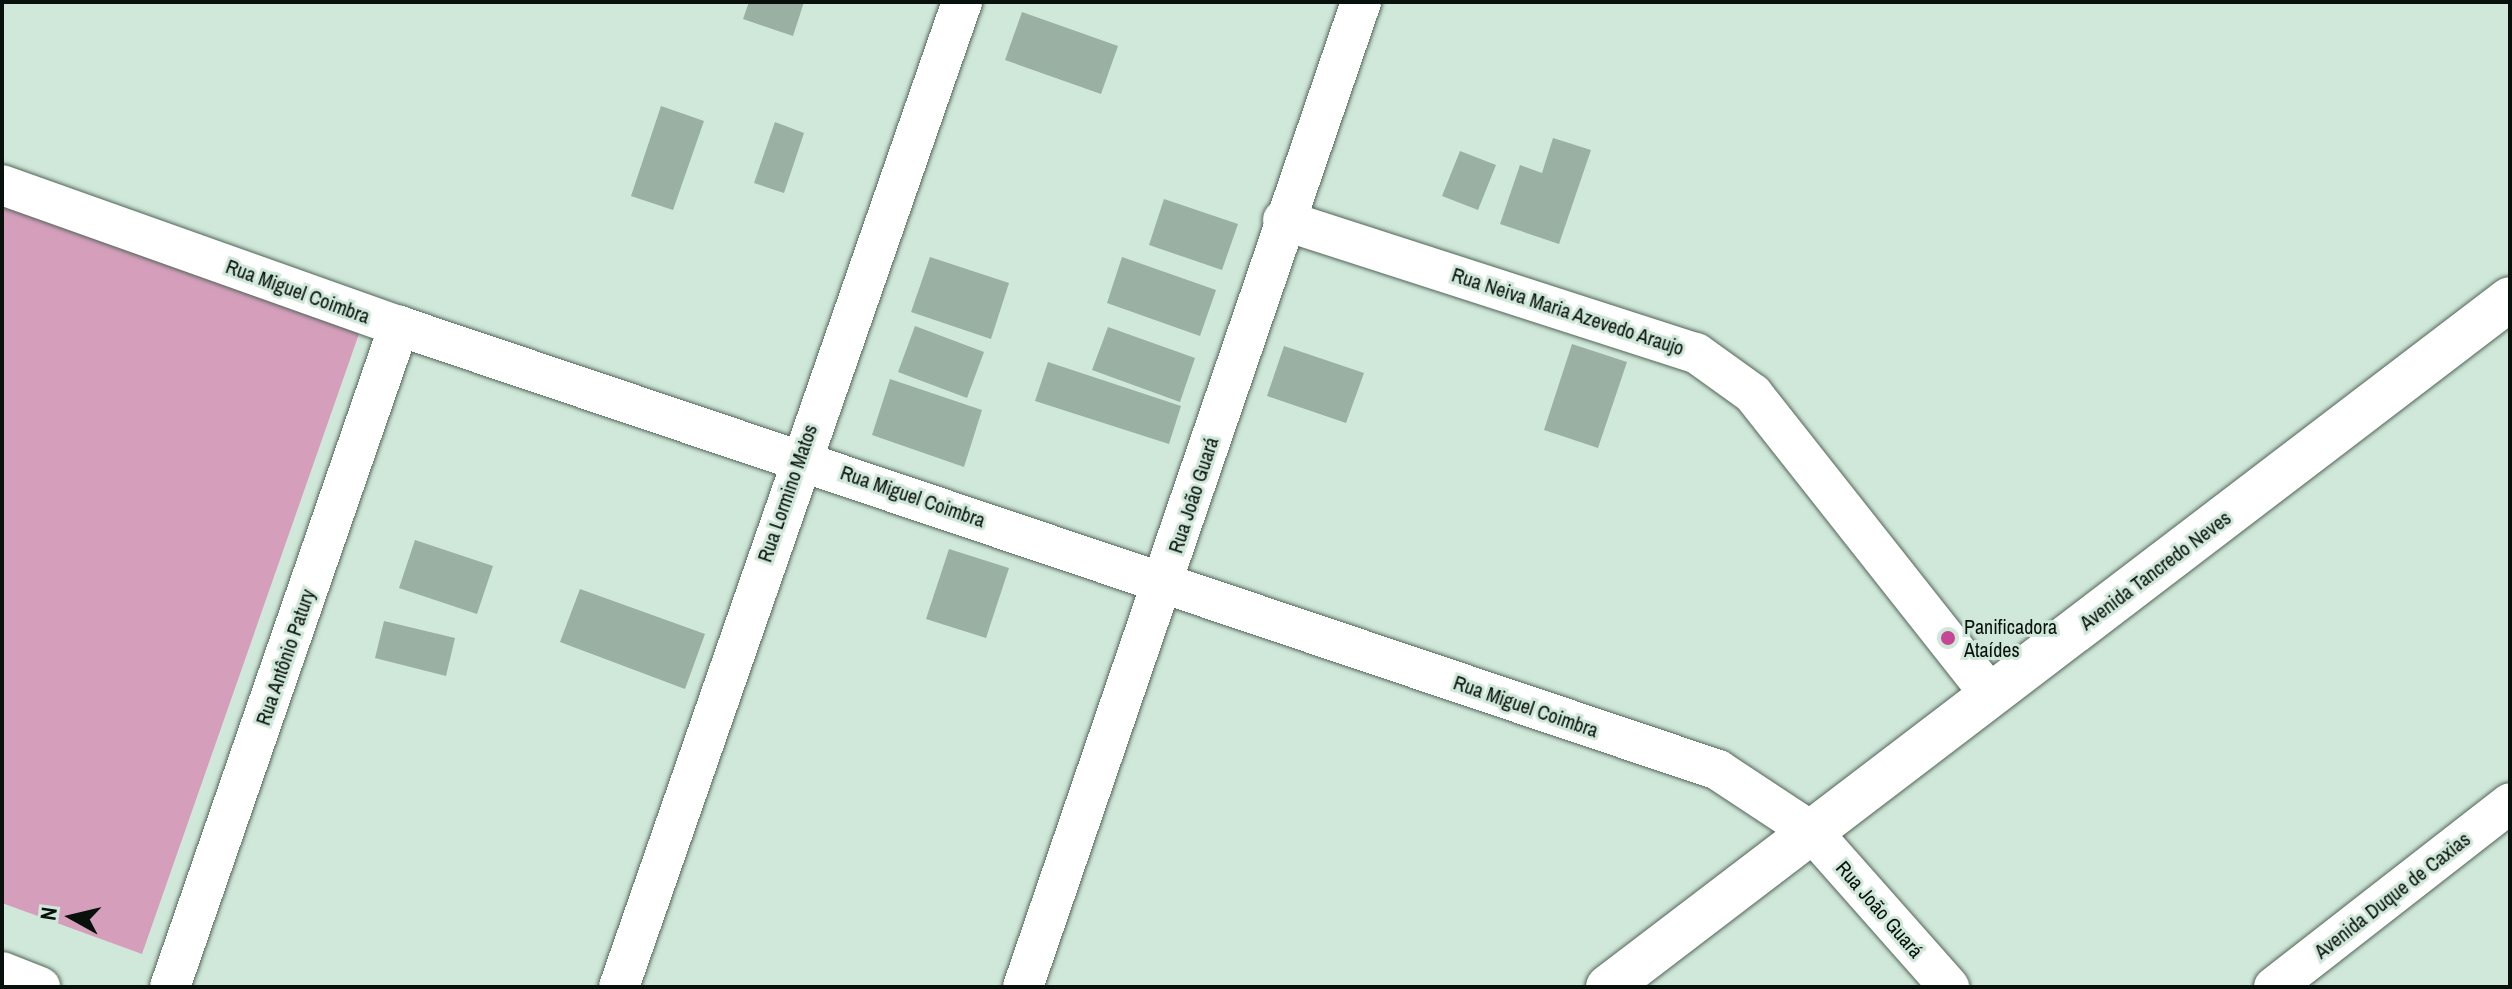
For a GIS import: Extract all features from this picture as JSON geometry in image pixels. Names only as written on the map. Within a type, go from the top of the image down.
[{"type":"main road","name":"Avenida Tancredo Neves","points":[[1608,987],[2510,299]]},
{"type":"street","name":"Rua Lormino Matos","points":[[619,987],[799,456],[962,2]]},
{"type":"street","name":"Rua João Guará","points":[[1023,987],[1164,584],[1283,220],[1361,2]]},
{"type":"street","name":"Rua Miguel Coimbra","points":[[2,185],[399,326],[799,456],[1164,584],[1718,770],[1812,832]]},
{"type":"street","name":"Rua Neiva Maria Azevedo Araujo","points":[[1283,220],[1696,353],[1753,394],[1991,695]]},
{"type":"street","name":"Rua Antônio Patury","points":[[170,987],[399,326]]},
{"type":"street","name":"Avenida Duque de Caxias","points":[[2274,987],[2510,803]]},
{"type":"street","name":"Rua João Guará","points":[[1812,832],[1949,987]]},
{"type":"street","points":[[2,972],[40,987]]},
{"type":"shaded area","points":[[2,199],[361,328],[142,954],[2,903]]},
{"type":"building","points":[[749,2],[804,2],[793,36],[743,19]]},
{"type":"building","points":[[1022,12],[1118,46],[1101,94],[1005,60]]},
{"type":"building","points":[[661,106],[704,121],[673,210],[631,196]]},
{"type":"building","points":[[775,122],[804,133],[784,193],[754,183]]},
{"type":"building","points":[[1553,138],[1591,150],[1559,244],[1500,224],[1520,165],[1542,173]]},
{"type":"building","points":[[1460,151],[1496,165],[1478,210],[1442,196]]},
{"type":"building","points":[[1164,199],[1238,224],[1222,270],[1149,245]]},
{"type":"building","points":[[930,257],[1009,283],[991,339],[911,312]]},
{"type":"building","points":[[1122,257],[1216,290],[1200,336],[1107,303]]},
{"type":"building","points":[[915,326],[984,352],[967,398],[898,372]]},
{"type":"building","points":[[1108,327],[1195,358],[1180,402],[1092,370]]},
{"type":"building","points":[[1572,344],[1627,362],[1598,448],[1544,430]]},
{"type":"building","points":[[1284,346],[1364,373],[1346,423],[1267,396]]},
{"type":"building","points":[[1048,362],[1181,406],[1169,444],[1035,401]]},
{"type":"building","points":[[890,379],[982,410],[964,467],[872,435]]},
{"type":"building","points":[[415,540],[493,566],[477,614],[399,588]]},
{"type":"building","points":[[949,549],[1009,568],[986,638],[926,619]]},
{"type":"building","points":[[580,589],[705,634],[685,689],[560,642]]},
{"type":"building","points":[[384,621],[455,638],[446,676],[375,658]]},
{"type":"place","name":"Panificadora Ataídes","points":[[1948,638]]}]
